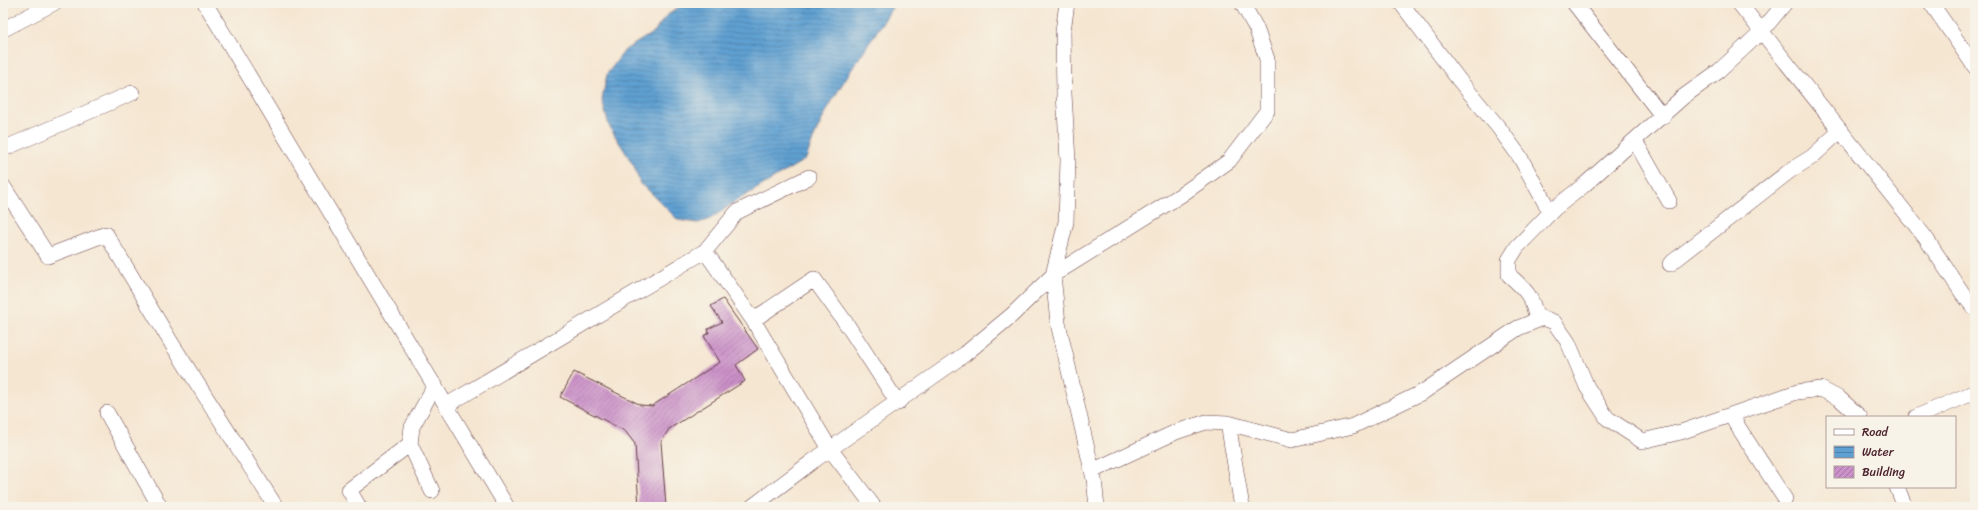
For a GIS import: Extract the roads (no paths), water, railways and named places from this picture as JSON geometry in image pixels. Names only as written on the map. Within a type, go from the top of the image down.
[{"type":"street","points":[[4,29],[54,3]]},
{"type":"street","points":[[205,3],[508,507]]},
{"type":"street","points":[[1068,3],[1063,31],[1064,94],[1068,160],[1066,222],[1053,275],[1058,323],[1092,471],[1097,507]]},
{"type":"street","points":[[752,507],[830,449],[898,403],[965,354],[1012,315],[1053,275],[1182,195],[1229,160],[1267,111],[1267,59],[1256,28],[1242,3]]},
{"type":"street","points":[[1401,3],[1520,157],[1550,212]]},
{"type":"street","points":[[1574,3],[1663,116]]},
{"type":"street","points":[[1739,3],[1925,237],[1963,294],[1975,309]]},
{"type":"street","points":[[1537,320],[1533,300],[1523,287],[1509,275],[1509,260],[1517,247],[1550,212],[1584,186],[1683,97],[1719,71],[1762,31],[1785,3]]},
{"type":"street","points":[[1931,3],[1975,67]]},
{"type":"street","points":[[3,148],[132,93]]},
{"type":"street","points":[[1670,264],[1791,170],[1812,156],[1840,131]]},
{"type":"street","points":[[1635,141],[1669,201]]},
{"type":"street","points":[[447,405],[705,252],[737,212],[809,177]]},
{"type":"street","points":[[3,186],[48,256],[106,234],[172,344],[276,507]]},
{"type":"street","points":[[705,252],[753,320],[830,449],[874,507]]},
{"type":"street","points":[[753,320],[814,279],[848,326],[898,403]]},
{"type":"street","points":[[1092,471],[1176,432],[1206,422],[1228,423],[1292,440],[1353,426],[1423,392],[1518,328],[1543,318],[1554,322],[1568,342],[1587,387],[1607,418],[1642,441],[1681,432],[1797,392],[1820,390],[1840,398],[1859,416]]},
{"type":"street","points":[[432,491],[410,444],[412,427],[435,385]]},
{"type":"street","points":[[1918,416],[1975,392]]},
{"type":"street","points":[[107,413],[160,507]]},
{"type":"street","points":[[1731,416],[1785,499]]},
{"type":"street","points":[[1228,423],[1242,507]]},
{"type":"street","points":[[359,507],[349,490],[410,444]]},
{"type":"street","points":[[1897,488],[1905,507]]},
{"type":"water","points":[[685,3],[895,3],[834,98],[823,118],[806,159],[733,203],[710,219],[698,223],[678,220],[640,184],[634,166],[609,126],[602,100],[607,74],[625,50],[654,32],[666,16]]}]
